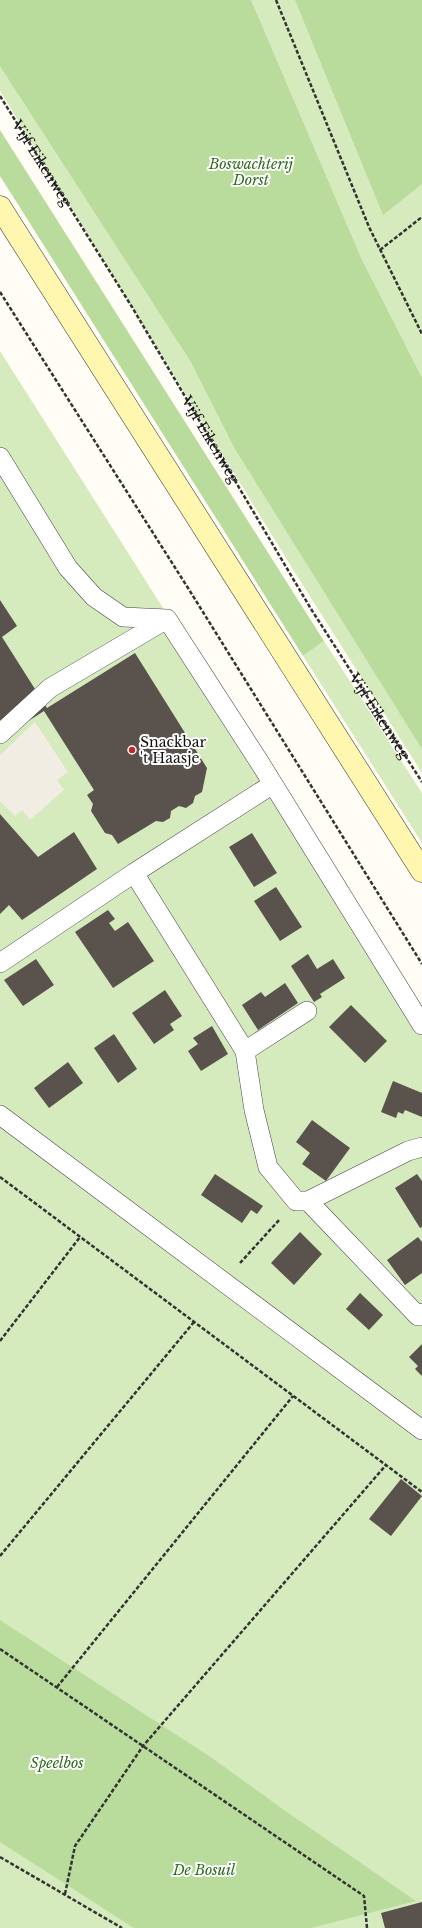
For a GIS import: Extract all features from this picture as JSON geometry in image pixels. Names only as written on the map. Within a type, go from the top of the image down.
[{"type":"main road","points":[[0,207],[422,871]]},
{"type":"lane","points":[[0,457],[68,568],[94,596],[123,617],[167,619]]},
{"type":"lane","points":[[0,734],[50,688],[167,619]]},
{"type":"lane","points":[[167,619],[273,784],[422,1025]]},
{"type":"lane","points":[[0,963],[134,873],[273,784]]},
{"type":"lane","points":[[134,873],[245,1051],[254,1110],[268,1166],[418,1316],[422,1313]]},
{"type":"lane","points":[[245,1051],[307,1011]]},
{"type":"lane","points":[[0,1115],[422,1430]]},
{"type":"lane","points":[[302,1201],[408,1151],[422,1147]]},
{"type":"path","points":[[276,0],[369,227],[422,334]]},
{"type":"path","name":"Vijf Eikenweg","points":[[0,96],[132,307],[311,609],[422,782]]},
{"type":"path","points":[[380,250],[422,217]]},
{"type":"path","points":[[0,292],[188,588],[422,964]]},
{"type":"path","points":[[0,1177],[422,1492]]},
{"type":"path","points":[[224,1282],[302,1201]]},
{"type":"path","points":[[0,1341],[80,1237]]},
{"type":"path","points":[[0,1556],[194,1322]]},
{"type":"path","points":[[56,1687],[293,1396]]},
{"type":"path","points":[[65,1894],[75,1846],[143,1746],[386,1465]]},
{"type":"path","points":[[0,1649],[364,1896],[367,1928]]},
{"type":"path","points":[[0,1857],[122,1928]]},
{"type":"green space","name":"Boswachterij Dorst","points":[[0,0],[422,0],[422,773],[297,576],[0,91]]},
{"type":"green space","name":"Boswachterij Dorst","points":[[0,0],[251,0],[361,258],[422,378],[422,749],[235,449],[191,362],[0,66]]},
{"type":"green space","points":[[295,0],[422,0],[422,184],[383,215]]},
{"type":"green space","points":[[0,130],[324,641],[303,656],[0,176]]},
{"type":"green space","points":[[0,351],[422,1016],[422,1928],[0,1928]]},
{"type":"green space","points":[[324,641],[422,793],[422,843],[303,656]]},
{"type":"green space","points":[[0,1620],[212,1758],[284,1810],[416,1901],[311,1928],[134,1928],[0,1842]]},
{"type":"shaded area","points":[[35,722],[68,772],[57,780],[64,790],[30,820],[22,810],[15,816],[0,801],[0,755]]},
{"type":"building","points":[[0,600],[17,626],[2,637],[47,708],[135,653],[207,768],[202,792],[195,796],[193,803],[186,808],[179,806],[171,811],[170,818],[163,822],[156,821],[118,844],[112,835],[105,833],[91,811],[93,804],[87,795],[94,790],[44,711],[8,734],[0,720]]},
{"type":"building","points":[[0,814],[38,857],[74,832],[97,869],[22,920],[9,905],[0,914]]},
{"type":"building","points":[[252,833],[277,873],[254,887],[229,847]]},
{"type":"building","points":[[276,887],[302,927],[280,941],[254,901]]},
{"type":"building","points":[[108,910],[115,919],[109,923],[115,931],[128,922],[154,961],[113,988],[75,932]]},
{"type":"building","points":[[308,954],[317,969],[333,959],[345,978],[320,994],[322,997],[314,1002],[291,966]]},
{"type":"building","points":[[36,959],[54,985],[23,1006],[4,980]]},
{"type":"building","points":[[285,983],[298,1003],[258,1030],[242,1005],[261,992],[265,997]]},
{"type":"building","points":[[165,990],[182,1016],[170,1024],[174,1030],[154,1044],[132,1013]]},
{"type":"building","points":[[351,1005],[387,1041],[365,1063],[329,1027]]},
{"type":"building","points":[[212,1026],[228,1054],[201,1071],[188,1051],[198,1044],[193,1038]]},
{"type":"building","points":[[114,1034],[137,1069],[118,1083],[94,1048]]},
{"type":"building","points":[[68,1062],[83,1083],[49,1108],[34,1088]]},
{"type":"building","points":[[393,1081],[422,1093],[422,1117],[405,1110],[403,1114],[398,1112],[396,1118],[381,1112]]},
{"type":"building","points":[[312,1120],[350,1148],[326,1181],[302,1164],[310,1153],[296,1142]]},
{"type":"building","points":[[215,1174],[263,1206],[257,1214],[251,1210],[242,1223],[201,1195]]},
{"type":"building","points":[[417,1174],[422,1181],[422,1227],[420,1228],[395,1188]]},
{"type":"building","points":[[300,1232],[322,1254],[294,1285],[271,1263]]},
{"type":"building","points":[[418,1237],[422,1242],[422,1273],[405,1285],[387,1260]]},
{"type":"building","points":[[360,1293],[383,1315],[369,1330],[346,1309]]},
{"type":"building","points":[[422,1344],[422,1376],[415,1369],[418,1366],[409,1357]]},
{"type":"building","points":[[401,1479],[422,1496],[391,1536],[369,1519]]},
{"type":"building","points":[[422,1902],[422,1928],[385,1928],[381,1913]]},
{"type":"place","name":"Snackbar 't Haasje","points":[[132,750]]},
{"type":"park label","name":"Speelbos","points":[[57,1763]]},
{"type":"park label","name":"De Bosuil","points":[[204,1870]]}]
